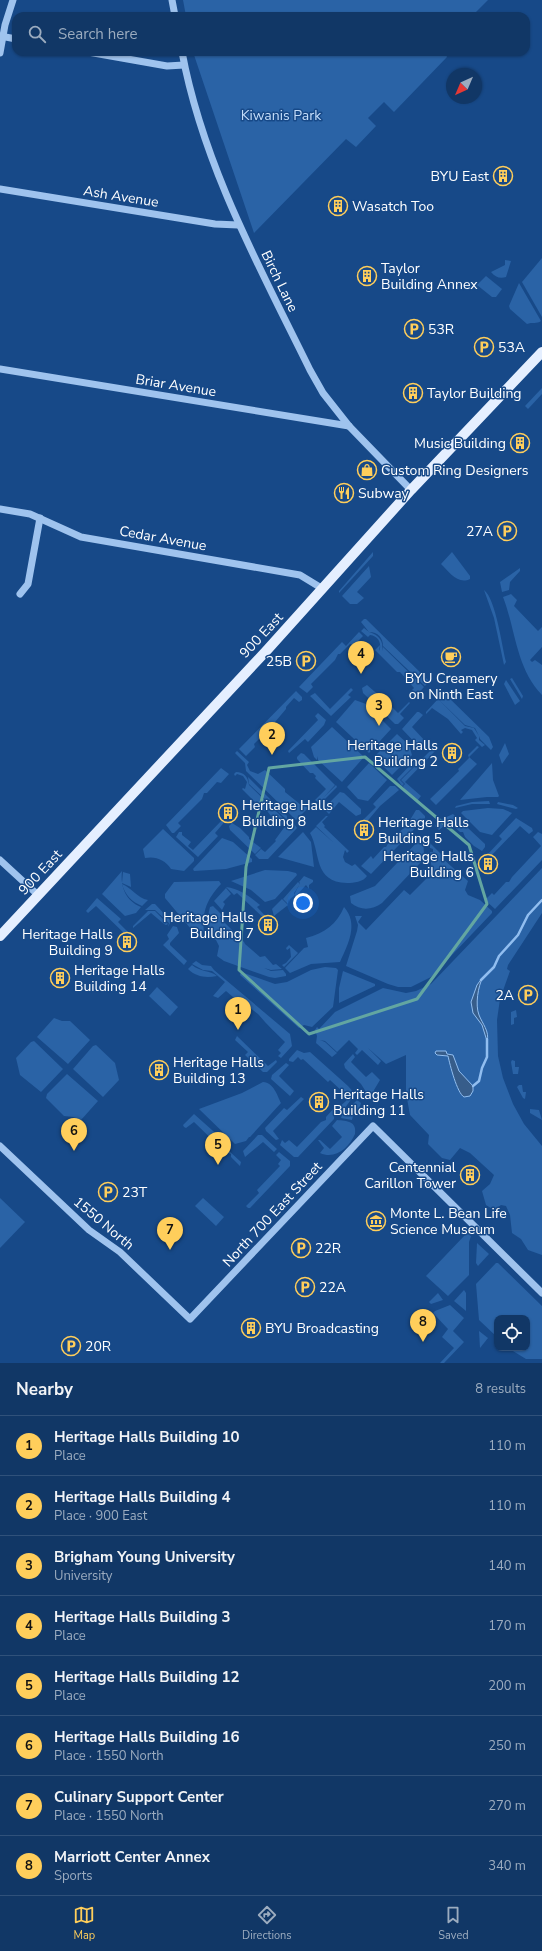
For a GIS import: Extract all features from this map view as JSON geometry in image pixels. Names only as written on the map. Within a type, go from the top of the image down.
[{"type":"main road","name":"900 East","points":[[0,936],[323,588],[411,490],[542,352]]},
{"type":"street","points":[[0,53],[2,36],[13,0]]},
{"type":"street","points":[[172,0],[174,12]]},
{"type":"street","points":[[2,36],[12,39]]},
{"type":"street","points":[[111,56],[167,66],[184,65]]},
{"type":"street","name":"Birch Lane","points":[[183,56],[190,93],[238,225],[310,370],[323,393],[349,426],[411,490]]},
{"type":"street","name":"Ash Avenue","points":[[0,190],[215,224],[238,225]]},
{"type":"street","name":"Briar Avenue","points":[[0,369],[349,426]]},
{"type":"street","name":"Cedar Avenue","points":[[0,509],[30,514],[81,538],[300,575],[323,588]]},
{"type":"street","points":[[20,594],[28,584],[40,518]]},
{"type":"street","points":[[0,860],[38,895]]},
{"type":"street","name":"North 700 East Street","points":[[190,1319],[373,1126],[542,1293]]},
{"type":"street","name":"1550 North","points":[[0,1146],[89,1230],[120,1252],[190,1319]]},
{"type":"highlighted area","points":[[365,757],[469,845],[487,904],[417,999],[309,1034],[239,970],[246,867],[269,768]]},
{"type":"green space","points":[[183,0],[488,0],[476,12],[185,12]]},
{"type":"green space","name":"Kiwanis Park","points":[[194,56],[447,56],[394,112],[384,102],[368,118],[376,126],[356,147],[346,139],[254,233]]},
{"type":"green space","points":[[542,258],[542,317],[522,282]]},
{"type":"green space","points":[[505,260],[511,261],[506,277],[500,278],[491,272],[505,265]]},
{"type":"green space","points":[[486,276],[502,289],[496,297],[492,297],[477,285]]},
{"type":"green space","points":[[519,283],[541,321],[527,324],[510,309],[509,306]]},
{"type":"green space","points":[[542,388],[542,394],[528,409],[525,406]]},
{"type":"green space","points":[[373,552],[373,556],[339,593],[339,591]]},
{"type":"green space","points":[[452,552],[470,576],[470,579],[462,580],[454,577],[441,564]]},
{"type":"green space","points":[[369,566],[371,577],[357,592],[364,598],[357,604],[350,604],[342,596]]},
{"type":"green space","points":[[520,568],[520,571],[510,582],[509,590],[502,592],[500,582]]},
{"type":"green space","points":[[484,590],[492,603],[498,624],[506,662],[504,665],[494,618]]},
{"type":"green space","points":[[511,594],[517,600],[514,606],[538,631],[542,627],[542,647],[530,660],[532,662],[535,660],[542,665],[542,695],[533,684],[527,673],[518,649],[503,597]]},
{"type":"green space","points":[[366,619],[429,681],[425,686],[383,646],[382,640],[379,636],[375,633],[369,632],[361,622]]},
{"type":"green space","points":[[364,628],[380,639],[382,651],[383,647],[424,687],[412,700],[410,699],[416,693],[412,690],[414,688],[400,672],[397,672],[375,650],[380,645],[377,638],[370,635],[368,637],[361,631]]},
{"type":"green space","points":[[359,632],[363,636],[354,645],[350,644],[340,654],[338,654],[335,660],[311,684],[313,687],[307,693],[299,687],[342,642],[346,646]]},
{"type":"green space","points":[[512,678],[523,696],[522,699],[510,679]]},
{"type":"green space","points":[[506,680],[520,701],[515,705],[504,684]]},
{"type":"green space","points":[[367,685],[382,698],[385,703],[388,703],[398,713],[409,702],[410,703],[400,714],[404,718],[398,724],[395,724],[363,693],[362,688]]},
{"type":"green space","points":[[351,688],[353,690],[348,695],[351,697],[331,716],[310,696],[315,693],[330,709]]},
{"type":"green space","points":[[296,691],[302,697],[302,700],[299,702],[294,698],[270,728],[265,730],[265,733],[254,744],[255,747],[246,756],[239,749]]},
{"type":"green space","points":[[442,694],[445,694],[489,737],[493,747],[491,750],[480,739],[475,728],[465,725],[438,699]]},
{"type":"green space","points":[[438,699],[465,726],[474,728],[479,736],[479,740],[485,745],[482,747],[475,740],[477,738],[472,730],[465,728],[461,730],[463,732],[461,734],[448,719],[432,708],[426,714],[426,712]]},
{"type":"green space","points":[[355,700],[366,704],[391,729],[369,753],[336,722]]},
{"type":"green space","points":[[417,712],[423,715],[412,727],[427,743],[424,748],[420,748],[402,729]]},
{"type":"green space","points":[[318,713],[326,720],[324,725],[308,742],[305,739],[289,753],[288,751],[318,720],[315,716]]},
{"type":"green space","points":[[332,727],[364,757],[342,782],[318,760],[317,756],[317,760],[314,757],[311,747]]},
{"type":"green space","points":[[397,734],[409,745],[412,755],[392,775],[374,757]]},
{"type":"green space","points":[[505,743],[509,754],[502,764],[499,755]]},
{"type":"green space","points":[[477,746],[479,747],[469,757],[477,764],[436,805],[430,799],[459,771],[458,769],[469,758],[468,755]]},
{"type":"green space","points":[[431,750],[436,750],[405,782],[421,796],[417,801],[404,788],[403,786],[405,784],[401,780]]},
{"type":"green space","points":[[237,751],[249,762],[247,765],[250,771],[258,774],[265,770],[285,789],[285,792],[301,805],[302,804],[306,807],[311,802],[312,804],[300,816],[298,815],[299,817],[296,820],[246,771],[245,763],[235,753]]},
{"type":"green space","points":[[301,753],[304,754],[335,785],[324,797],[336,785],[337,787],[320,804],[315,800],[326,789],[315,778],[316,776],[313,773],[310,773],[297,759]]},
{"type":"green space","points":[[415,760],[418,762],[400,780],[404,784],[402,786],[397,779]]},
{"type":"green space","points":[[369,763],[387,780],[368,801],[358,799],[347,787]]},
{"type":"green space","points":[[492,763],[493,780],[499,796],[460,800]]},
{"type":"green space","points":[[221,768],[229,774],[221,783],[217,782],[207,793],[204,793],[202,799],[178,823],[181,826],[174,833],[172,833],[166,825]]},
{"type":"green space","points":[[236,772],[245,776],[249,785],[286,821],[280,827],[267,811],[264,811],[242,789],[245,789],[247,782],[243,776],[237,774],[235,776],[234,774]]},
{"type":"green space","points":[[248,777],[287,816],[287,820],[249,784]]},
{"type":"green space","points":[[390,786],[395,786],[399,790],[380,806],[365,824],[363,820],[376,807],[373,804]]},
{"type":"green space","points":[[340,792],[344,793],[361,809],[361,814],[356,816],[339,802],[329,814],[325,810],[325,807]]},
{"type":"green space","points":[[489,801],[490,804],[472,804],[455,808],[456,806],[472,802]]},
{"type":"green space","points":[[498,802],[513,805],[518,808],[516,809],[497,804]]},
{"type":"green space","points":[[488,808],[503,809],[512,813],[492,835],[480,832],[461,813],[463,811]]},
{"type":"green space","points":[[416,810],[419,810],[425,818],[371,874],[361,866],[371,856],[373,859],[384,847],[386,847],[389,842],[407,825]]},
{"type":"green space","points":[[453,814],[485,844],[482,851],[474,846],[465,837],[463,832],[460,832],[449,822],[439,830],[435,826],[438,821]]},
{"type":"green space","points":[[326,816],[328,816],[322,822],[325,826],[324,827],[349,851],[347,853],[345,850],[343,857],[345,862],[352,866],[355,864],[367,876],[363,880],[350,883],[336,881],[328,878],[323,872],[310,833],[316,827],[334,843],[316,826]]},
{"type":"green space","points":[[225,817],[227,819],[215,833],[218,836],[198,857],[176,837],[179,832],[182,832],[182,835],[191,842],[188,846],[193,850]]},
{"type":"green space","points":[[516,818],[532,828],[533,831],[529,834],[520,826],[489,858],[487,855],[502,839],[499,836]]},
{"type":"green space","points":[[292,821],[297,828],[268,859],[259,859],[255,855],[261,849],[265,852],[276,841],[275,840],[286,825]]},
{"type":"green space","points":[[232,823],[240,828],[249,837],[249,839],[261,848],[255,854],[230,830],[229,826]]},
{"type":"green space","points":[[163,829],[194,858],[194,861],[184,871],[171,869],[166,863],[156,858],[145,858],[143,849]]},
{"type":"green space","points":[[303,832],[311,842],[314,867],[278,857]]},
{"type":"green space","points":[[538,832],[542,834],[542,860],[495,909],[485,900],[492,893],[494,895],[506,882],[509,882],[541,846],[533,837]]},
{"type":"green space","points":[[423,836],[424,855],[421,862],[382,903],[366,909],[355,906],[351,903],[350,896],[375,886]]},
{"type":"green space","points":[[222,838],[233,842],[252,859],[252,862],[226,869],[194,871],[193,869]]},
{"type":"green space","points":[[430,843],[443,856],[443,859],[468,881],[465,890],[468,895],[480,900],[492,911],[492,913],[431,977],[411,987],[398,987],[388,984],[346,966],[357,931],[358,925],[355,916],[362,916],[358,922],[366,930],[404,890],[410,895],[428,877],[424,873],[432,874],[430,852],[433,852],[433,849],[430,848]]},
{"type":"green space","points":[[542,868],[542,913],[508,965],[507,969],[510,971],[500,999],[497,1020],[498,1056],[503,1078],[513,1104],[524,1124],[542,1146],[542,1255],[528,1250],[521,1239],[512,1233],[510,1215],[506,1206],[501,1205],[494,1210],[486,1205],[482,1191],[490,1184],[494,1175],[470,1153],[460,1148],[450,1160],[442,1158],[428,1144],[429,1135],[410,1115],[406,1093],[406,1055],[386,1064],[368,1048],[381,1061],[378,1065],[362,1050],[357,1055],[355,1053],[358,1049],[349,1040],[337,1052],[325,1041],[320,1040],[325,1042],[337,1053],[332,1057],[316,1043],[317,1036],[315,1030],[317,1027],[319,1029],[335,1012],[383,988],[406,993],[416,991],[431,984]]},
{"type":"green space","points":[[265,870],[288,871],[296,873],[297,875],[275,899],[265,902],[251,890],[231,881]]},
{"type":"green space","points":[[122,871],[122,883],[125,893],[131,901],[141,907],[136,913],[125,916],[102,894]]},
{"type":"green space","points":[[123,872],[130,874],[131,887],[122,883]]},
{"type":"green space","points":[[304,876],[313,880],[313,882],[309,885],[309,889],[306,885],[296,896],[294,895],[300,883],[299,882]]},
{"type":"green space","points":[[219,881],[221,884],[212,895],[206,906],[204,932],[196,935],[165,898],[165,894],[174,882]]},
{"type":"green space","points":[[298,882],[300,884],[294,893],[294,896],[290,899],[290,902],[289,899],[288,904],[283,899]]},
{"type":"green space","points":[[122,884],[144,899],[148,900],[142,906],[135,902],[129,898]]},
{"type":"green space","points":[[226,887],[236,889],[244,893],[260,905],[257,907],[269,920],[269,923],[237,893],[234,895]]},
{"type":"green space","points":[[226,888],[231,894],[223,902],[225,904],[222,910],[214,901]]},
{"type":"green space","points":[[97,898],[121,919],[118,922],[129,933],[127,936],[96,906],[88,913],[86,911]]},
{"type":"green space","points":[[282,899],[288,905],[274,916],[272,909]]},
{"type":"green space","points":[[152,904],[155,904],[171,921],[168,927],[169,923],[155,910],[145,910]]},
{"type":"green space","points":[[213,906],[222,915],[220,918],[245,944],[260,957],[265,956],[273,965],[276,964],[282,969],[271,970],[264,968],[271,971],[283,970],[286,976],[275,978],[269,977],[224,961],[217,956],[219,946],[216,940],[209,937],[208,930],[209,911],[210,907]]},
{"type":"green space","points":[[344,907],[351,920],[351,934],[340,962],[311,964],[290,973],[285,968],[304,948],[308,947],[306,938],[330,927],[338,918]]},
{"type":"green space","points":[[148,911],[155,911],[168,924],[164,924],[151,913],[133,928],[133,926]]},
{"type":"green space","points":[[173,926],[177,927],[179,933],[170,945],[187,961],[184,965],[163,945],[169,939],[167,935]]},
{"type":"green space","points":[[289,945],[298,953],[284,967],[282,965],[291,957],[290,948],[287,950],[286,948]]},
{"type":"green space","points":[[196,961],[202,965],[211,966],[290,1034],[292,1046],[281,1058],[278,1056],[281,1053],[278,1050],[285,1042],[258,1014],[244,1003],[240,1003],[226,991],[218,998],[213,996],[225,982],[212,971],[203,970],[192,964]]},
{"type":"green space","points":[[192,965],[198,969],[217,976],[205,977],[194,974],[188,969]]},
{"type":"green space","points":[[325,967],[336,968],[338,970],[333,1007],[312,1027],[304,1025],[299,1028],[240,975],[241,972],[275,984],[287,982],[311,970]]},
{"type":"green space","points":[[343,971],[375,984],[375,986],[339,1003],[339,988]]},
{"type":"green space","points":[[157,987],[178,1007],[170,1016],[149,996]]},
{"type":"green space","points":[[516,1010],[517,1017],[514,1018],[514,1024],[511,1025],[511,1012]]},
{"type":"green space","points":[[54,1018],[62,1021],[70,1021],[90,1040],[68,1064],[37,1037]]},
{"type":"green space","points":[[237,1036],[268,1066],[276,1060],[277,1062],[267,1072],[263,1072],[245,1055],[248,1052],[235,1040]]},
{"type":"green space","points":[[34,1041],[63,1069],[41,1092],[20,1075],[16,1058],[31,1042]]},
{"type":"green space","points":[[96,1045],[115,1063],[119,1080],[103,1097],[73,1069],[93,1046]]},
{"type":"green space","points":[[297,1050],[304,1053],[310,1052],[355,1094],[342,1112],[339,1112],[338,1108],[346,1101],[346,1091],[343,1092],[330,1080],[328,1082],[303,1059],[301,1060],[298,1057],[293,1062],[289,1061]]},
{"type":"green space","points":[[353,1054],[355,1057],[351,1062],[366,1077],[372,1072],[380,1080],[374,1090],[375,1097],[370,1098],[361,1084],[345,1068],[344,1064]]},
{"type":"green space","points":[[512,1060],[515,1061],[515,1067],[519,1067],[518,1074],[513,1074]]},
{"type":"green space","points":[[286,1063],[289,1065],[279,1076],[294,1091],[290,1096],[271,1079],[272,1075]]},
{"type":"green space","points":[[67,1074],[98,1101],[81,1120],[64,1116],[46,1098],[47,1094]]},
{"type":"green space","points":[[263,1082],[267,1083],[275,1090],[281,1103],[246,1141],[235,1144],[199,1109],[242,1093]]},
{"type":"green space","points":[[522,1085],[523,1092],[526,1092],[525,1099],[517,1087]]},
{"type":"green space","points":[[301,1097],[304,1099],[273,1131],[279,1139],[276,1140],[266,1131],[265,1128],[284,1108],[287,1110]]},
{"type":"green space","points":[[357,1100],[361,1103],[352,1120],[341,1118],[342,1115]]},
{"type":"green space","points":[[335,1107],[334,1119],[298,1157],[294,1157],[280,1145],[282,1140],[285,1143],[289,1140],[297,1147],[321,1122],[326,1120],[326,1117]]},
{"type":"green space","points":[[530,1109],[539,1110],[542,1120],[530,1113]]},
{"type":"green space","points":[[194,1114],[231,1147],[228,1150],[241,1162],[240,1166],[231,1157],[231,1154],[225,1152],[194,1122],[186,1128],[184,1127],[183,1125]]},
{"type":"green space","points":[[337,1120],[348,1121],[353,1124],[355,1134],[349,1144],[336,1154],[326,1155],[320,1153],[324,1148],[318,1140],[330,1149],[342,1137],[332,1126]]},
{"type":"green space","points":[[258,1135],[262,1135],[277,1149],[274,1152],[263,1142],[245,1157],[243,1151]]},
{"type":"green space","points":[[279,1152],[290,1161],[290,1166],[250,1208],[248,1208],[246,1206],[259,1193],[257,1190],[280,1166],[278,1164],[281,1160],[276,1155]]},
{"type":"green space","points":[[0,1198],[25,1222],[0,1248]]},
{"type":"green space","points":[[203,1198],[224,1217],[216,1226],[195,1206]]},
{"type":"green space","points":[[468,1234],[471,1236],[469,1242],[469,1275],[448,1296],[426,1276],[465,1235]]},
{"type":"green space","points":[[477,1243],[489,1254],[478,1266],[476,1263]]},
{"type":"green space","points":[[496,1263],[498,1263],[542,1306],[542,1359],[526,1359],[513,1351],[530,1351],[530,1315],[494,1315],[494,1334],[479,1320],[476,1284]]},
{"type":"green space","points":[[464,1290],[466,1293],[466,1311],[454,1301]]},
{"type":"green space","points":[[438,1293],[443,1300],[431,1304],[429,1302]]},
{"type":"green space","points":[[450,1305],[464,1318],[453,1331],[464,1342],[444,1363],[440,1363],[454,1348],[442,1337],[448,1329],[433,1313]]},
{"type":"green space","points":[[479,1331],[488,1338],[480,1348]]},
{"type":"shaded area","points":[[483,977],[478,990],[477,1006],[479,1015],[487,1031],[487,1041],[482,1025],[473,1013],[471,1002],[477,985]]},
{"type":"shaded area","points":[[436,1051],[446,1051],[447,1054],[453,1055],[459,1071],[473,1086],[473,1091],[470,1096],[464,1097],[461,1094],[454,1078],[448,1056],[437,1055],[435,1053]]},
{"type":"waterway","points":[[481,980],[494,967],[499,956],[518,935],[528,915],[542,900]]},
{"type":"waterway","points":[[473,1086],[479,1081],[482,1068],[487,1057],[487,1039]]},
{"type":"place","name":"BYU East","points":[[503,176]]},
{"type":"place","name":"Wasatch Too","points":[[338,206]]},
{"type":"place","name":"Taylor Building Annex","points":[[367,276]]},
{"type":"place","name":"53R","points":[[414,329]]},
{"type":"place","name":"53A","points":[[484,347]]},
{"type":"place","name":"Taylor Building","points":[[413,393]]},
{"type":"place","name":"Music Building","points":[[520,443]]},
{"type":"place","name":"Custom Ring Designers","points":[[367,470]]},
{"type":"place","name":"Subway","points":[[344,493]]},
{"type":"place","name":"27A","points":[[507,531]]},
{"type":"place","name":"BYU Creamery on Ninth East","points":[[451,657]]},
{"type":"place","name":"25B","points":[[306,661]]},
{"type":"place","name":"Heritage Halls Building 3","points":[[361,674]]},
{"type":"place","name":"Brigham Young University","points":[[379,726]]},
{"type":"place","name":"Heritage Halls Building 2","points":[[452,753]]},
{"type":"place","name":"Heritage Halls Building 4","points":[[272,755]]},
{"type":"place","name":"Heritage Halls Building 8","points":[[228,813]]},
{"type":"place","name":"Heritage Halls Building 5","points":[[364,830]]},
{"type":"place","name":"Heritage Halls Building 6","points":[[488,864]]},
{"type":"place","name":"Heritage Halls Building 7","points":[[268,925]]},
{"type":"place","name":"Heritage Halls Building 9","points":[[127,942]]},
{"type":"place","name":"Heritage Halls Building 14","points":[[60,978]]},
{"type":"place","name":"2A","points":[[528,995]]},
{"type":"place","name":"Heritage Halls Building 10","points":[[238,1030]]},
{"type":"place","name":"Heritage Halls Building 13","points":[[159,1070]]},
{"type":"place","name":"Heritage Halls Building 11","points":[[319,1102]]},
{"type":"place","name":"Heritage Halls Building 16","points":[[74,1151]]},
{"type":"place","name":"Heritage Halls Building 12","points":[[218,1165]]},
{"type":"place","name":"Centennial Carillon Tower","points":[[470,1175]]},
{"type":"place","name":"23T","points":[[108,1192]]},
{"type":"place","name":"Monte L. Bean Life Science Museum","points":[[376,1221]]},
{"type":"place","name":"22R","points":[[301,1248]]},
{"type":"place","name":"Culinary Support Center","points":[[170,1250]]},
{"type":"place","name":"22A","points":[[305,1287]]},
{"type":"place","name":"BYU Broadcasting","points":[[251,1328]]},
{"type":"place","name":"Marriott Center Annex","points":[[423,1342]]},
{"type":"place","name":"20R","points":[[71,1346]]}]
